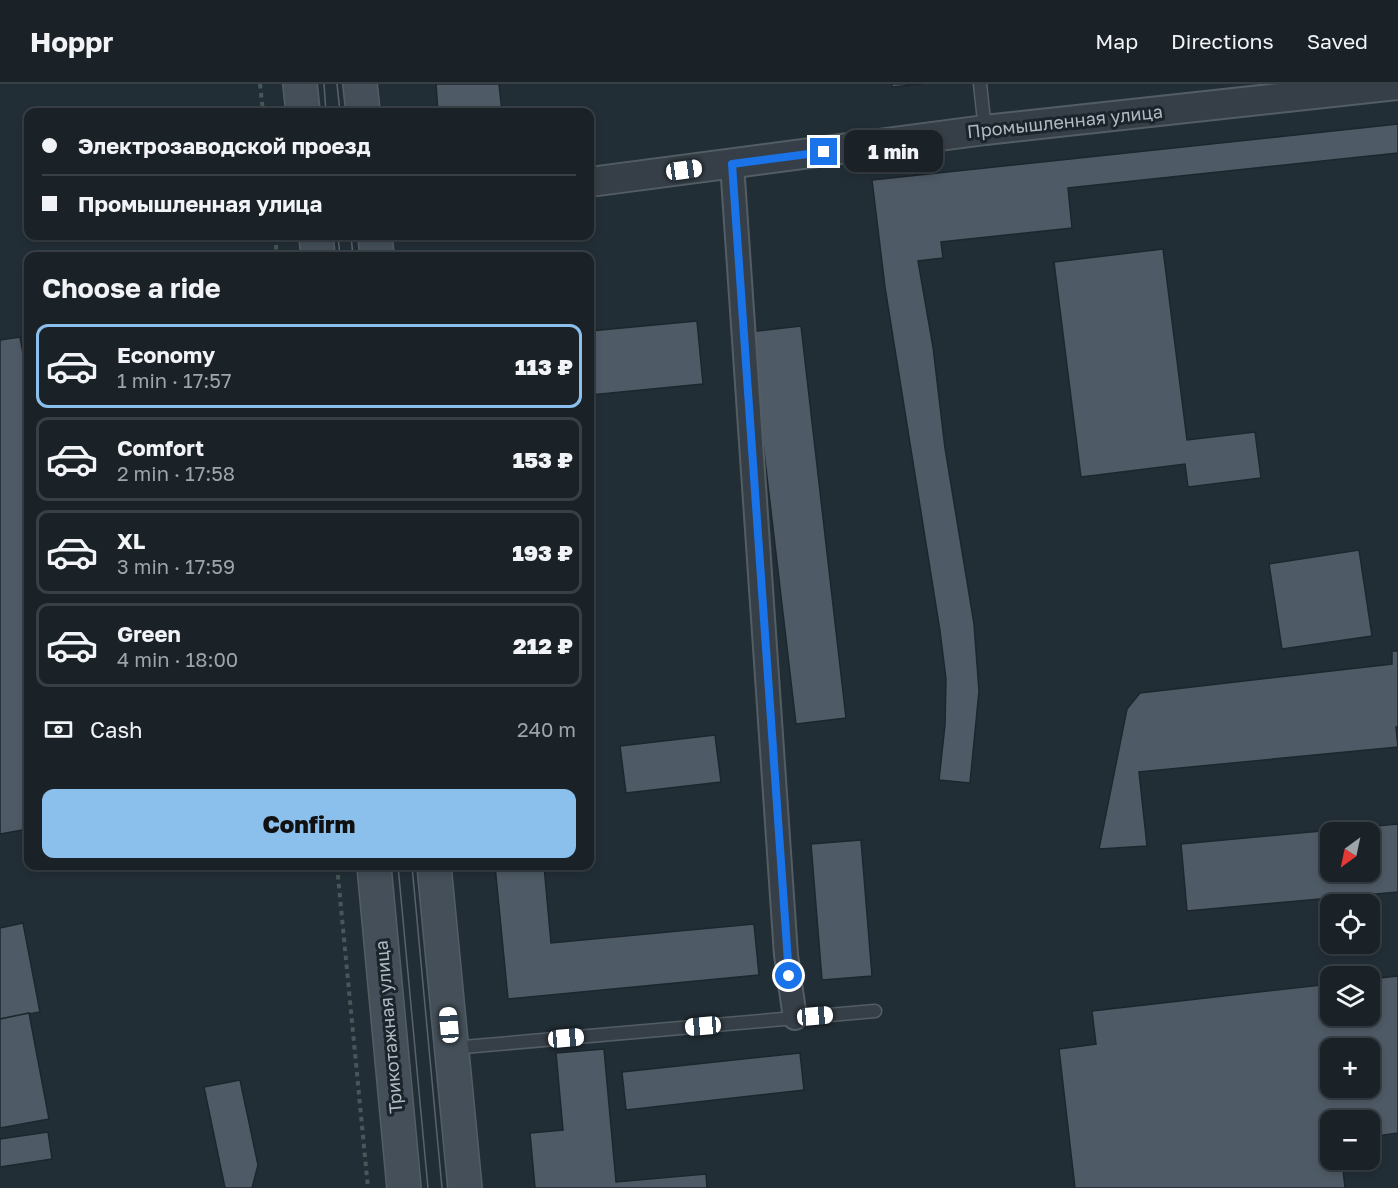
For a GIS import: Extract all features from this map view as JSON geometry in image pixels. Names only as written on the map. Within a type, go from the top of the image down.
[{"type":"main road","points":[[300,84],[303,108]]},
{"type":"main road","points":[[360,84],[363,108]]},
{"type":"main road","name":"Трикотажная улица","points":[[374,870],[404,1188]]},
{"type":"main road","points":[[434,870],[465,1188]]},
{"type":"street","name":"Промышленная улица","points":[[594,181],[985,130],[1398,85]]},
{"type":"street","points":[[732,164],[786,955],[795,1018]]},
{"type":"lane","points":[[980,84],[985,130]]},
{"type":"lane","points":[[451,1048],[875,1011]]},
{"type":"path","points":[[260,84],[262,108]]},
{"type":"path","points":[[337,870],[368,1188]]},
{"type":"building","points":[[436,84],[499,84],[502,108],[438,108]]},
{"type":"building","points":[[892,84],[923,84],[892,87]]},
{"type":"building","points":[[1398,124],[1398,153],[1068,188],[1072,228],[941,242],[943,258],[918,261],[933,347],[945,448],[974,624],[979,691],[970,783],[939,780],[945,725],[946,679],[885,287],[872,180]]},
{"type":"building","points":[[1163,249],[1187,440],[1255,432],[1261,478],[1188,487],[1185,464],[1081,477],[1054,262]]},
{"type":"building","points":[[697,321],[703,384],[594,395],[594,331]]},
{"type":"building","points":[[801,326],[846,718],[796,724],[750,332]]},
{"type":"building","points":[[20,337],[24,358],[24,830],[0,834],[0,340]]},
{"type":"building","points":[[1359,550],[1372,636],[1282,649],[1269,564]]},
{"type":"building","points":[[1392,651],[1398,651],[1398,727],[1396,727],[1398,747],[1139,772],[1147,846],[1099,849],[1127,709],[1140,693],[1392,664]]},
{"type":"building","points":[[715,735],[721,782],[626,793],[620,746]]},
{"type":"building","points":[[1398,824],[1398,892],[1320,894],[1320,899],[1187,911],[1181,844],[1320,831],[1320,882],[1380,882],[1380,826]]},
{"type":"building","points":[[861,840],[872,976],[822,980],[811,844]]},
{"type":"building","points":[[495,870],[544,870],[551,943],[754,924],[759,975],[508,999]]},
{"type":"building","points":[[23,923],[40,1012],[0,1019],[0,928]]},
{"type":"building","points":[[1398,976],[1398,1133],[1380,1136],[1380,1110],[1320,1110],[1320,1170],[1343,1170],[1345,1188],[1075,1188],[1059,1049],[1096,1044],[1092,1011],[1320,985],[1320,1026],[1380,1026],[1380,978]]},
{"type":"building","points":[[29,1013],[49,1119],[0,1128],[0,1019]]},
{"type":"building","points":[[604,1049],[616,1182],[706,1174],[707,1188],[535,1188],[530,1133],[563,1130],[556,1053]]},
{"type":"building","points":[[800,1053],[804,1090],[626,1110],[622,1072]]},
{"type":"building","points":[[240,1080],[258,1165],[252,1188],[225,1188],[204,1087]]},
{"type":"building","points":[[48,1132],[52,1159],[0,1167],[0,1139]]},
{"type":"tram line","points":[[324,84],[326,108]]},
{"type":"tram line","points":[[337,84],[340,108]]},
{"type":"tram line","points":[[338,240],[340,252]]},
{"type":"tram line","points":[[351,240],[353,252]]},
{"type":"tram line","points":[[398,870],[428,1188]]},
{"type":"tram line","points":[[412,870],[442,1188]]},
{"type":"route","points":[[789,976],[732,164],[824,152]]}]
